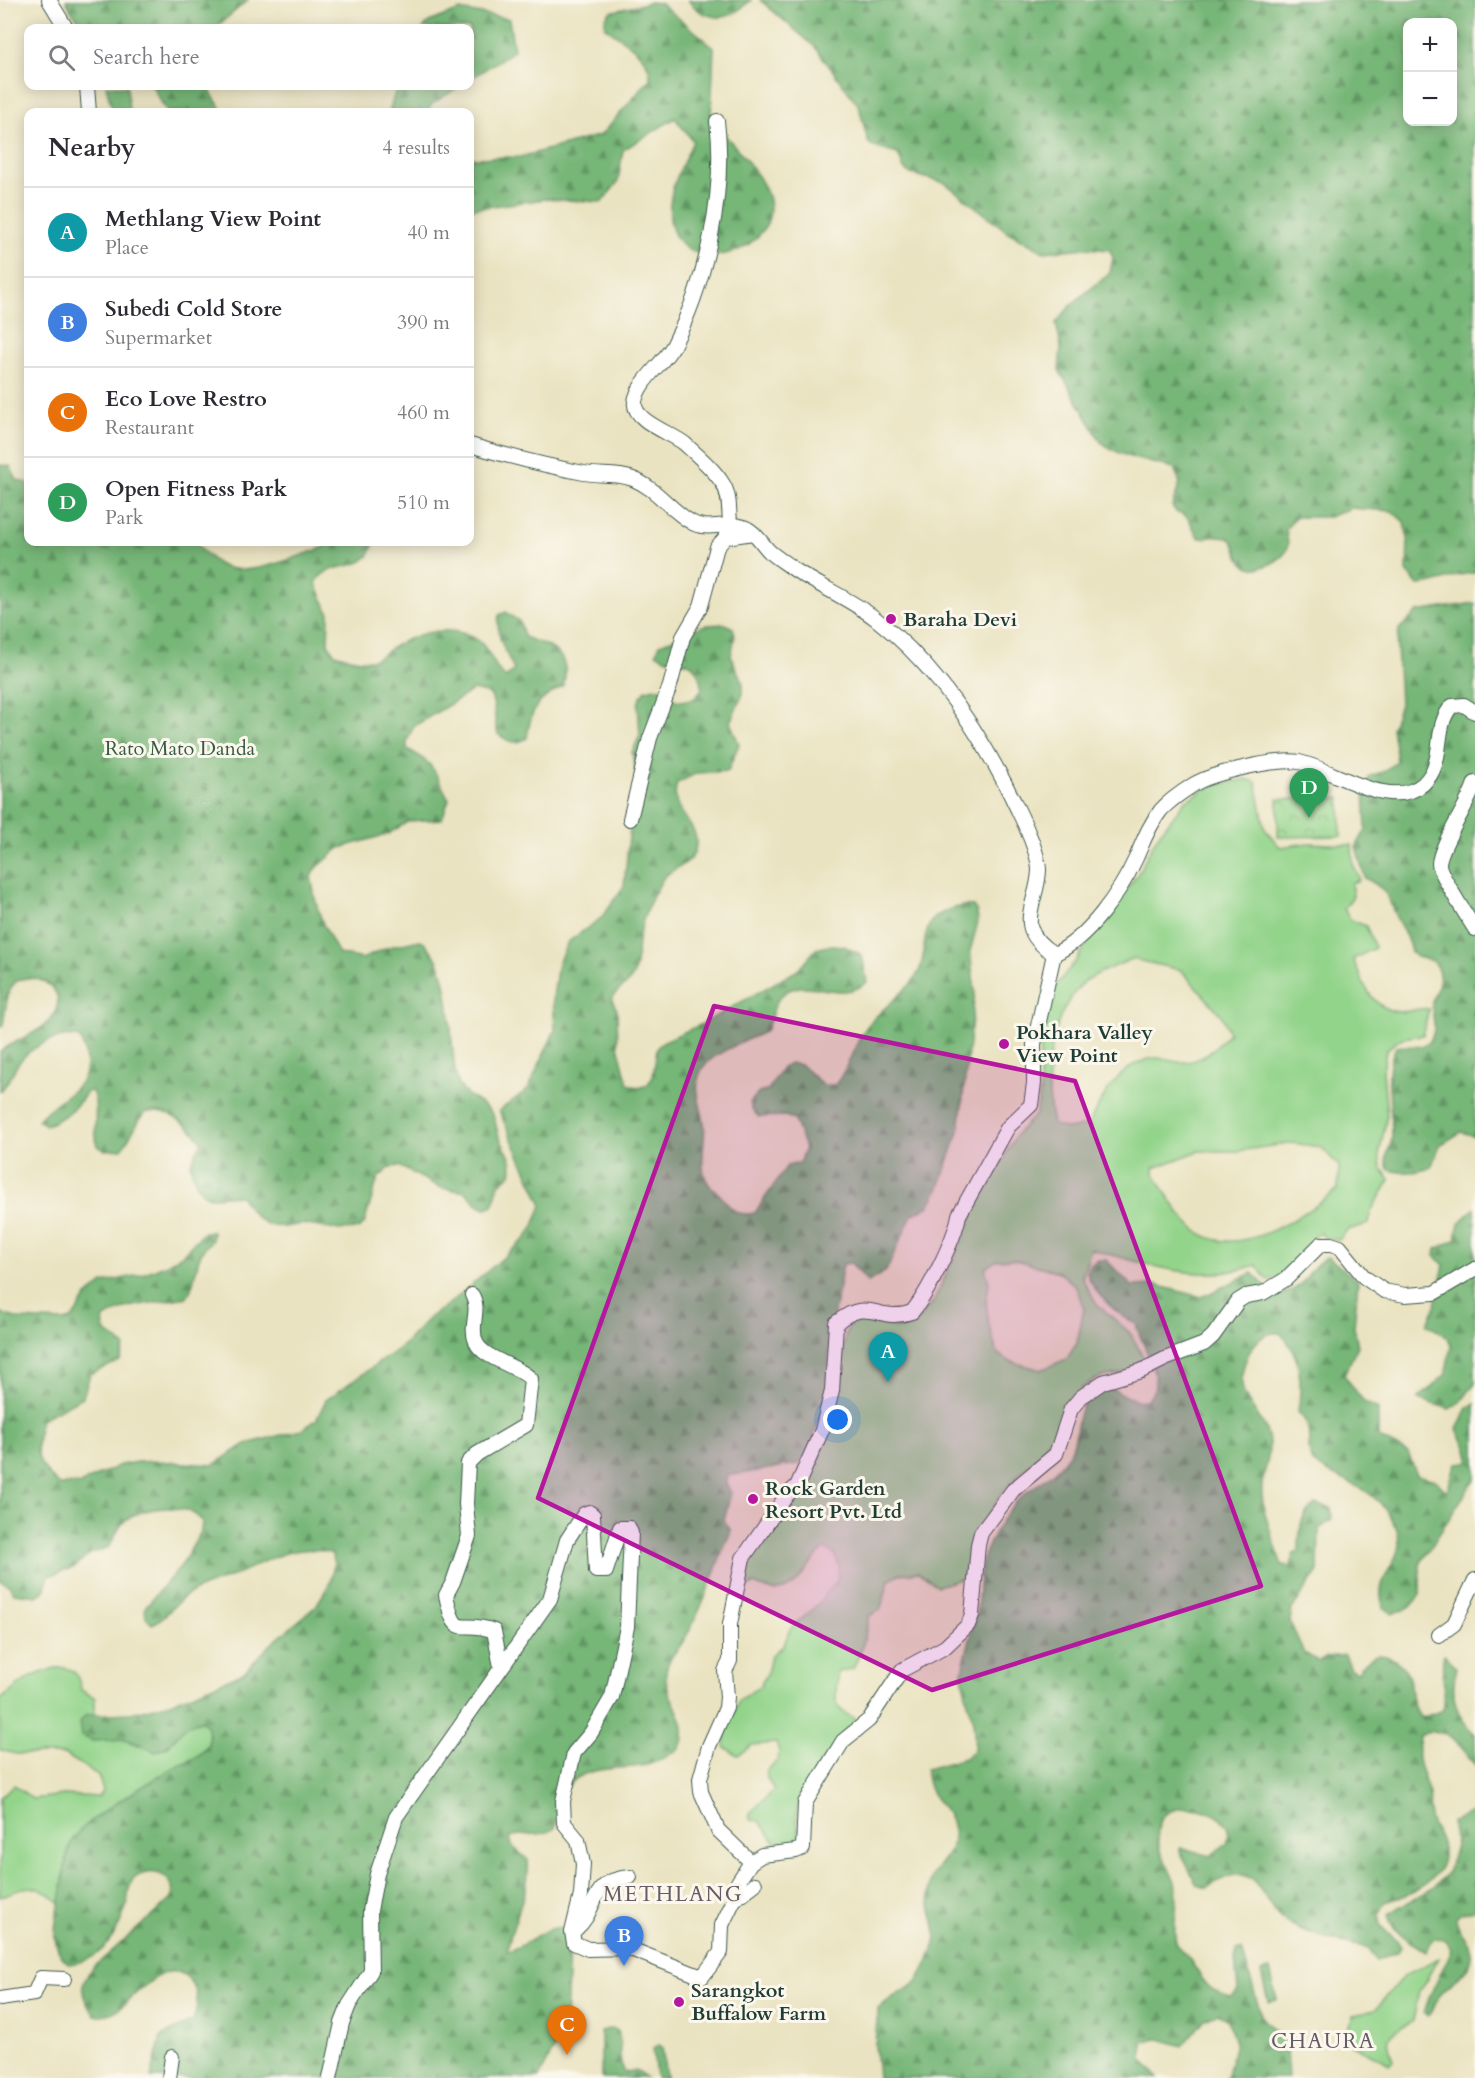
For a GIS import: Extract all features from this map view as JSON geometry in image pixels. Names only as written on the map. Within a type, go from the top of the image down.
[{"type":"street","points":[[49,0],[64,24]]},
{"type":"street","points":[[87,90],[89,108]]},
{"type":"street","points":[[717,121],[720,174],[704,260],[679,333],[671,349],[639,391],[635,404],[636,410],[644,419],[684,443],[715,472],[727,496],[730,524]]},
{"type":"street","points":[[474,447],[584,473],[634,479],[654,491],[693,524],[712,527],[730,524],[754,533],[769,551],[796,571],[876,619],[926,664],[968,718],[1007,787],[1025,825],[1039,868],[1029,914],[1032,928],[1043,947],[1054,954]]},
{"type":"street","points":[[630,819],[650,738],[670,686],[683,637],[702,606],[717,547],[726,537],[754,533]]},
{"type":"street","points":[[751,1862],[718,1830],[701,1792],[700,1779],[709,1746],[726,1708],[728,1697],[724,1671],[730,1661],[730,1624],[743,1558],[787,1495],[797,1486],[822,1430],[832,1391],[836,1323],[850,1312],[859,1309],[896,1316],[912,1312],[940,1267],[944,1254],[957,1231],[959,1215],[1008,1127],[1031,1105],[1035,1044],[1054,954],[1074,941],[1106,908],[1121,885],[1144,838],[1161,810],[1196,783],[1253,766],[1287,760],[1301,762],[1359,785],[1395,794],[1411,791],[1426,781],[1436,766],[1443,715],[1452,706],[1464,705],[1475,712]]},
{"type":"street","points":[[1475,783],[1470,799],[1441,854],[1439,865],[1443,877],[1475,929]]},
{"type":"street","points":[[330,2078],[345,2014],[371,1971],[370,1911],[377,1874],[396,1817],[550,1599],[567,1540],[578,1519],[589,1512],[593,1515],[594,1567],[601,1573],[606,1571],[616,1533],[620,1528],[629,1528],[627,1627],[612,1697],[591,1733],[574,1753],[563,1801],[564,1823],[578,1840],[583,1864],[581,1895],[572,1932],[574,1943],[588,1949],[628,1948],[702,1977],[721,1952],[722,1925],[734,1900],[738,1882],[751,1862],[762,1855],[803,1848],[805,1803],[843,1741],[869,1720],[902,1670],[945,1647],[968,1625],[972,1615],[981,1533],[1013,1490],[1056,1454],[1071,1409],[1081,1397],[1097,1385],[1141,1371],[1204,1344],[1213,1336],[1238,1301],[1246,1296],[1263,1293],[1286,1279],[1321,1244],[1340,1247],[1364,1277],[1384,1291],[1405,1296],[1434,1293],[1475,1269]]},
{"type":"street","points":[[472,1295],[477,1304],[476,1341],[483,1351],[521,1370],[531,1379],[526,1425],[477,1454],[468,1463],[466,1504],[469,1536],[446,1595],[451,1617],[456,1625],[464,1629],[480,1626],[494,1631],[501,1667]]},
{"type":"street","points":[[1439,1635],[1454,1624],[1475,1580]]},
{"type":"street","points":[[572,1932],[582,1924],[594,1896],[614,1878],[630,1877]]},
{"type":"street","points":[[734,1900],[755,1884]]},
{"type":"street","points":[[0,2000],[34,1994],[41,1978],[64,1978]]},
{"type":"street","points":[[169,2078],[172,2057]]},
{"type":"highlighted area","points":[[714,1006],[1075,1081],[1261,1586],[932,1690],[538,1498]]},
{"type":"green space","points":[[66,0],[248,0],[220,24],[83,24],[71,11]]},
{"type":"green space","points":[[688,0],[752,0],[733,14],[719,17],[705,14]]},
{"type":"green space","points":[[760,0],[1475,0],[1475,573],[1418,585],[1407,572],[1408,538],[1404,522],[1392,511],[1351,508],[1329,517],[1295,517],[1286,529],[1288,545],[1286,552],[1278,560],[1266,566],[1254,568],[1243,563],[1234,543],[1229,538],[1222,536],[1200,538],[1189,519],[1177,513],[1172,506],[1180,483],[1174,468],[1127,456],[1101,442],[1059,370],[1061,347],[1056,323],[1072,304],[1110,273],[1113,258],[1110,250],[1086,248],[1044,252],[1008,232],[945,183],[911,174],[904,169],[898,154],[874,147],[868,142],[859,106],[815,47]]},
{"type":"green space","points":[[651,2],[660,3],[714,47],[711,119],[753,168],[769,200],[768,221],[757,237],[740,249],[719,255],[699,253],[682,244],[671,226],[671,197],[677,176],[693,141],[675,118],[623,150],[618,182],[602,202],[546,199],[474,208],[474,158],[520,157],[601,135],[650,79],[649,70],[641,55],[605,27],[605,19],[610,12]]},
{"type":"green space","points":[[460,10],[509,19],[514,51],[474,76],[474,24],[427,24]]},
{"type":"green space","points":[[107,90],[127,90],[129,108],[112,108]]},
{"type":"green space","points":[[154,90],[209,90],[221,108],[165,108]]},
{"type":"green space","points":[[396,90],[454,90],[430,108],[390,108]]},
{"type":"green space","name":"Rato Mato Danda","points":[[0,465],[10,466],[17,480],[24,482],[24,546],[198,546],[222,566],[246,569],[288,560],[326,546],[373,546],[364,560],[329,571],[321,576],[316,584],[329,613],[328,644],[335,654],[358,660],[371,660],[415,636],[437,631],[459,632],[479,641],[506,678],[514,670],[502,644],[498,623],[499,615],[506,612],[520,622],[524,637],[550,647],[562,658],[565,665],[563,686],[536,706],[527,738],[523,740],[512,742],[498,734],[494,703],[490,694],[473,690],[414,726],[407,741],[407,749],[430,765],[449,799],[442,819],[409,821],[388,834],[340,848],[314,870],[311,877],[323,924],[339,954],[362,959],[389,947],[420,940],[432,951],[440,966],[445,984],[454,1063],[459,1085],[492,1114],[499,1136],[512,1163],[511,1174],[499,1184],[493,1206],[485,1208],[477,1204],[466,1192],[441,1188],[399,1166],[391,1167],[378,1178],[364,1224],[358,1229],[340,1230],[301,1224],[285,1227],[268,1225],[255,1216],[240,1196],[209,1196],[200,1190],[190,1164],[202,1142],[177,1118],[161,1112],[144,1113],[122,1149],[105,1150],[98,1146],[96,1139],[95,1104],[92,1091],[87,1092],[74,1108],[58,1120],[46,1125],[38,1120],[83,1079],[86,1069],[85,1055],[80,1038],[56,1038],[33,1049],[21,1060],[7,1084],[0,1091],[0,1052],[38,1030],[50,1019],[58,1002],[51,986],[34,978],[17,981],[9,992],[3,1025],[0,1027]]},
{"type":"green space","points":[[1475,603],[1475,1136],[1461,1132],[1440,1145],[1431,1167],[1416,1172],[1399,1172],[1388,1169],[1387,1164],[1392,1137],[1389,1079],[1392,1057],[1396,1047],[1425,1045],[1431,1038],[1434,1029],[1432,1006],[1439,975],[1433,961],[1417,957],[1411,952],[1407,938],[1386,894],[1365,878],[1356,847],[1366,829],[1364,791],[1370,776],[1385,771],[1397,761],[1392,728],[1400,704],[1397,646],[1399,629],[1417,612]]},
{"type":"green space","points":[[725,624],[733,628],[735,635],[731,656],[743,684],[743,694],[730,722],[739,744],[728,771],[697,773],[677,783],[675,794],[677,803],[694,832],[695,850],[689,860],[670,872],[658,886],[641,928],[633,975],[612,1000],[617,1010],[618,1046],[628,1084],[639,1088],[647,1085],[653,1077],[657,1048],[662,1042],[704,1023],[798,970],[816,949],[832,945],[844,946],[862,955],[867,982],[856,989],[845,991],[811,987],[790,989],[778,999],[766,1031],[714,1057],[702,1069],[699,1076],[697,1089],[705,1130],[703,1169],[705,1176],[710,1185],[734,1210],[745,1214],[755,1213],[787,1166],[799,1163],[805,1148],[794,1119],[785,1116],[759,1117],[752,1110],[750,1102],[759,1093],[769,1089],[782,1067],[790,1063],[801,1065],[823,1085],[835,1085],[866,1028],[908,987],[919,971],[926,934],[934,918],[950,909],[973,906],[977,912],[978,922],[970,951],[975,992],[959,1131],[938,1190],[929,1206],[912,1215],[886,1271],[868,1282],[851,1263],[843,1264],[831,1328],[827,1393],[807,1457],[798,1464],[727,1476],[726,1483],[731,1493],[724,1520],[731,1531],[698,1614],[671,1658],[666,1671],[666,1681],[683,1729],[683,1739],[679,1749],[650,1764],[603,1769],[581,1776],[571,1782],[564,1792],[555,1828],[539,1834],[510,1837],[512,1846],[528,1860],[528,1872],[527,1883],[507,1951],[545,1931],[560,1927],[566,1931],[569,1947],[566,2025],[539,2078],[151,2078],[161,2036],[193,2021],[197,1999],[193,1985],[184,1975],[175,1971],[164,1973],[114,2012],[95,2015],[86,2001],[83,1984],[95,1966],[172,1898],[172,1888],[169,1881],[158,1873],[143,1874],[137,1877],[131,1883],[119,1926],[107,1944],[91,1958],[69,1964],[59,1951],[55,1938],[65,1866],[71,1843],[88,1823],[117,1802],[173,1768],[202,1754],[208,1743],[208,1731],[203,1721],[194,1723],[156,1752],[126,1739],[93,1741],[82,1736],[80,1722],[86,1715],[131,1713],[170,1703],[243,1673],[270,1645],[316,1606],[330,1583],[334,1565],[332,1554],[306,1549],[267,1560],[192,1592],[152,1624],[146,1618],[145,1607],[181,1566],[201,1532],[202,1521],[186,1511],[155,1509],[144,1511],[124,1521],[109,1547],[90,1554],[75,1567],[49,1576],[44,1591],[37,1596],[14,1593],[10,1586],[0,1580],[0,1313],[19,1319],[64,1321],[72,1319],[87,1296],[103,1283],[143,1274],[167,1264],[182,1255],[204,1232],[213,1232],[212,1241],[198,1260],[191,1290],[187,1297],[127,1307],[104,1318],[104,1328],[125,1347],[120,1361],[90,1374],[83,1397],[41,1419],[37,1440],[40,1462],[59,1485],[80,1484],[120,1465],[137,1462],[213,1465],[246,1444],[301,1430],[316,1420],[326,1400],[402,1346],[430,1317],[454,1300],[525,1239],[533,1228],[542,1205],[499,1111],[528,1089],[555,1030],[553,997],[558,963],[568,942],[601,918],[624,886],[632,807],[639,786],[632,753],[640,735],[638,705],[640,697],[646,690],[655,688],[664,689],[675,700],[683,701],[695,698],[702,689],[695,668],[690,664],[664,658],[656,653],[660,644],[705,625]]},
{"type":"green space","points":[[1247,779],[1256,782],[1265,829],[1280,847],[1308,843],[1352,845],[1353,864],[1360,880],[1351,883],[1353,896],[1344,909],[1351,920],[1366,926],[1375,948],[1353,959],[1364,986],[1375,1001],[1391,1010],[1401,1012],[1429,1009],[1423,1035],[1402,1038],[1386,1050],[1383,1071],[1387,1115],[1379,1155],[1382,1169],[1390,1180],[1371,1211],[1369,1224],[1347,1230],[1339,1240],[1325,1238],[1321,1233],[1315,1235],[1296,1264],[1282,1275],[1267,1280],[1256,1265],[1235,1271],[1193,1273],[1153,1266],[1091,1249],[1082,1278],[1097,1304],[1130,1333],[1145,1360],[1130,1371],[1098,1379],[1081,1389],[1057,1441],[1049,1451],[1010,1484],[992,1509],[978,1536],[964,1578],[938,1586],[918,1572],[900,1574],[889,1580],[880,1610],[869,1616],[862,1648],[853,1669],[838,1671],[836,1701],[842,1711],[857,1719],[857,1724],[847,1729],[805,1789],[797,1811],[799,1835],[793,1852],[774,1841],[759,1821],[750,1820],[750,1813],[774,1790],[766,1771],[778,1760],[779,1751],[776,1743],[752,1745],[738,1755],[724,1747],[725,1736],[739,1700],[760,1686],[767,1674],[771,1656],[784,1645],[790,1629],[816,1606],[837,1581],[839,1567],[834,1553],[825,1549],[792,1586],[776,1591],[753,1584],[742,1590],[747,1571],[759,1543],[770,1526],[797,1493],[808,1490],[840,1388],[843,1346],[852,1321],[871,1321],[897,1328],[916,1321],[934,1301],[975,1210],[1016,1135],[1036,1114],[1040,1095],[1040,1043],[1056,985],[1076,961],[1094,931],[1137,875],[1157,837],[1185,801],[1210,786]],"holes":[[[1132,959],[1181,970],[1222,1016],[1229,1033],[1213,1050],[1201,1058],[1187,1062],[1155,1058],[1132,1066],[1106,1093],[1088,1125],[1068,1129],[1053,1125],[1049,1070],[1051,1051],[1061,1015],[1070,999],[1087,980]],[[1292,1143],[1321,1147],[1339,1166],[1338,1189],[1288,1223],[1268,1232],[1248,1239],[1228,1241],[1209,1238],[1192,1227],[1181,1215],[1154,1173],[1154,1168],[1199,1151],[1238,1151]],[[1013,1259],[1059,1272],[1076,1286],[1084,1309],[1077,1343],[1067,1359],[1041,1370],[1009,1361],[997,1353],[989,1326],[986,1302],[989,1283],[985,1268],[997,1260]]]},
{"type":"green space","points":[[1340,798],[1341,836],[1278,837],[1278,799]]},
{"type":"green space","points":[[1475,1208],[1475,1383],[1461,1402],[1449,1409],[1418,1399],[1445,1375],[1451,1347],[1447,1337],[1427,1324],[1434,1310],[1444,1265],[1435,1256],[1436,1249],[1457,1239],[1459,1225]]},
{"type":"green space","points":[[1328,1257],[1358,1281],[1354,1327],[1358,1346],[1344,1375],[1364,1402],[1378,1409],[1378,1437],[1408,1453],[1417,1475],[1435,1480],[1447,1492],[1456,1463],[1470,1462],[1467,1449],[1457,1429],[1468,1408],[1475,1403],[1475,1478],[1420,1564],[1420,1595],[1408,1609],[1392,1613],[1384,1608],[1381,1596],[1385,1577],[1398,1549],[1399,1538],[1395,1526],[1387,1511],[1368,1493],[1312,1462],[1307,1424],[1298,1412],[1300,1381],[1293,1350],[1280,1333],[1271,1333],[1262,1337],[1255,1344],[1245,1362],[1243,1372],[1243,1390],[1268,1435],[1269,1453],[1262,1484],[1263,1505],[1282,1566],[1291,1567],[1293,1555],[1299,1550],[1303,1519],[1309,1509],[1315,1504],[1331,1508],[1332,1520],[1319,1529],[1318,1571],[1292,1609],[1290,1622],[1304,1653],[1318,1661],[1326,1657],[1345,1655],[1351,1669],[1358,1672],[1367,1661],[1378,1655],[1399,1663],[1409,1677],[1412,1700],[1421,1718],[1443,1710],[1444,1654],[1457,1668],[1454,1696],[1459,1713],[1475,1734],[1475,1765],[1452,1738],[1437,1732],[1428,1732],[1419,1736],[1418,1761],[1429,1794],[1430,1817],[1441,1843],[1443,1858],[1440,1868],[1425,1884],[1404,1896],[1384,1902],[1380,1912],[1380,1925],[1401,1947],[1398,1952],[1376,1961],[1369,1948],[1327,1939],[1297,1928],[1277,1914],[1249,1877],[1239,1875],[1225,1878],[1207,1888],[1197,1885],[1180,1847],[1210,1856],[1227,1843],[1229,1830],[1225,1823],[1209,1812],[1198,1809],[1177,1809],[1168,1812],[1162,1818],[1158,1835],[1161,1851],[1177,1890],[1175,1935],[1177,1945],[1206,1984],[1217,1992],[1232,1997],[1238,1990],[1235,1960],[1237,1950],[1242,1950],[1262,2018],[1281,2037],[1286,2049],[1288,2078],[1226,2078],[1235,2043],[1228,2020],[1218,2013],[1205,2019],[1182,2046],[1156,2038],[1143,2042],[1143,2060],[1158,2078],[878,2078],[875,2045],[878,2009],[916,1982],[928,1962],[936,1939],[929,1889],[936,1870],[951,1846],[953,1830],[947,1814],[929,1788],[926,1769],[965,1758],[974,1750],[974,1729],[962,1671],[976,1613],[980,1573],[985,1554],[1010,1508],[1065,1460],[1074,1443],[1082,1406],[1093,1392],[1101,1388],[1109,1388],[1141,1401],[1147,1399],[1155,1385],[1153,1368],[1136,1324],[1113,1309],[1094,1288],[1087,1272],[1096,1261],[1106,1260],[1132,1286],[1155,1285],[1202,1297],[1252,1273],[1272,1293],[1293,1290],[1320,1262]]},
{"type":"green space","points":[[55,1668],[66,1668],[74,1672],[81,1690],[95,1698],[95,1714],[86,1715],[93,1741],[118,1738],[147,1748],[167,1748],[186,1727],[203,1721],[207,1727],[209,1741],[195,1758],[174,1768],[117,1803],[77,1835],[71,1844],[67,1858],[60,1904],[45,1892],[32,1887],[0,1897],[0,1797],[14,1785],[33,1799],[64,1795],[98,1797],[103,1790],[98,1775],[64,1754],[16,1754],[0,1750],[0,1700],[30,1677]]},
{"type":"green space","points":[[1475,1812],[1475,1910],[1461,1913],[1456,1918],[1459,1928],[1471,1947],[1472,1959],[1465,1971],[1438,1996],[1428,2017],[1424,2014],[1426,2005],[1452,1949],[1446,1940],[1433,1939],[1427,1952],[1398,1932],[1388,1914],[1433,1888],[1447,1873],[1456,1846],[1451,1822]]},
{"type":"green space","points":[[1439,1958],[1419,1991],[1413,2021],[1390,2036],[1388,2041],[1394,2061],[1390,2064],[1349,2043],[1348,2028],[1353,2015],[1377,2007],[1403,1977]]},
{"type":"green space","points":[[1270,1970],[1277,2000],[1268,2002],[1261,1972]]},
{"type":"green space","points":[[612,2028],[618,2031],[624,2073],[636,2070],[646,2078],[601,2078],[601,2031]]},
{"type":"green space","points":[[658,2045],[662,2047],[666,2078],[656,2078],[653,2049]]},
{"type":"place","name":"Baraha Devi","points":[[891,619]]},
{"type":"place","name":"Open Fitness Park","points":[[1309,818]]},
{"type":"place","name":"Pokhara Valley View Point","points":[[1004,1044]]},
{"type":"place","name":"Methlang View Point","points":[[888,1382]]},
{"type":"place","name":"Rock Garden Resort Pvt. Ltd","points":[[753,1499]]},
{"type":"place","name":"Subedi Cold Store","points":[[624,1966]]},
{"type":"place","name":"Sarangkot Buffalow Farm","points":[[679,2002]]},
{"type":"place","name":"Eco Love Restro","points":[[567,2055]]},
{"type":"district","name":"METHLANG","points":[[673,1894]]},
{"type":"district","name":"CHAURA","points":[[1323,2041]]}]
